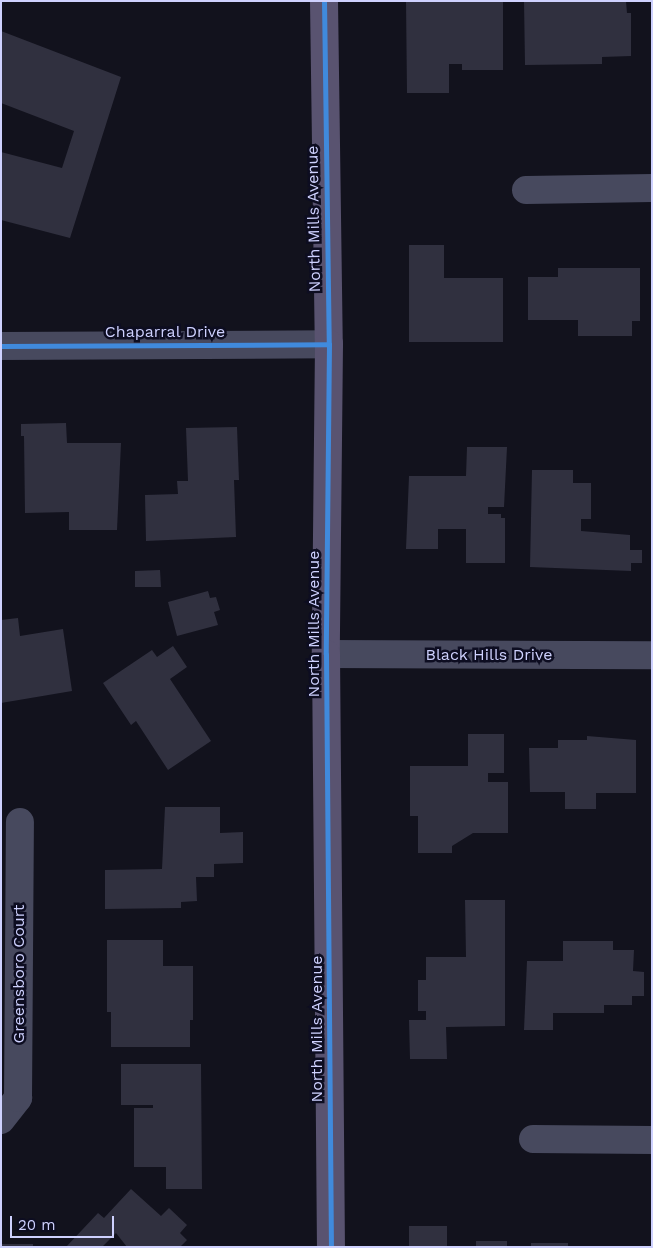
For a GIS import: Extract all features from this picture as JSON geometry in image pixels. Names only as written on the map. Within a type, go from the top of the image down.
[{"type":"main road","name":"North Mills Avenue","points":[[324,1],[328,344],[326,654],[331,1247]]},
{"type":"street","points":[[526,190],[652,188]]},
{"type":"street","name":"Chaparral Drive","points":[[1,346],[328,344]]},
{"type":"street","name":"Black Hills Drive","points":[[326,654],[652,655]]},
{"type":"street","name":"Greensboro Court","points":[[1,1120],[18,1098],[20,822]]},
{"type":"street","points":[[533,1139],[652,1140]]},
{"type":"building","points":[[406,1],[503,1],[503,70],[462,70],[462,64],[449,64],[449,93],[407,93]]},
{"type":"building","points":[[524,1],[626,1],[627,13],[631,13],[631,56],[602,57],[602,64],[525,65]]},
{"type":"building","points":[[1,31],[121,77],[70,238],[1,220],[1,152],[62,168],[74,131],[1,103]]},
{"type":"building","points":[[409,245],[444,245],[444,278],[503,278],[503,342],[409,342]]},
{"type":"building","points":[[558,268],[640,268],[640,321],[632,321],[632,336],[578,336],[578,320],[528,320],[528,277],[558,277]]},
{"type":"building","points":[[66,423],[67,443],[121,443],[117,530],[69,530],[69,512],[25,513],[24,436],[21,436],[21,424]]},
{"type":"building","points":[[237,427],[239,480],[234,480],[236,537],[146,541],[145,495],[178,494],[177,481],[188,481],[186,428]]},
{"type":"building","points":[[467,447],[507,447],[504,507],[488,507],[488,514],[501,514],[501,518],[505,518],[505,563],[466,563],[466,529],[438,529],[438,549],[406,549],[409,476],[466,476]]},
{"type":"building","points":[[532,470],[573,470],[573,483],[591,483],[591,519],[581,519],[581,531],[630,535],[630,550],[642,550],[642,563],[631,563],[631,571],[530,567]]},
{"type":"building","points":[[160,570],[161,587],[135,587],[135,571]]},
{"type":"building","points":[[208,591],[210,598],[216,597],[220,610],[214,612],[218,625],[177,636],[168,602]]},
{"type":"building","points":[[18,618],[20,636],[63,629],[72,691],[1,703],[1,620]]},
{"type":"building","points":[[173,646],[187,667],[170,679],[211,741],[168,770],[136,721],[131,725],[103,683],[152,650],[157,657]]},
{"type":"building","points":[[468,734],[504,734],[504,773],[488,773],[488,782],[508,782],[508,833],[473,833],[452,846],[452,853],[418,853],[418,816],[410,816],[410,766],[468,766]]},
{"type":"building","points":[[587,736],[636,740],[636,793],[596,793],[596,809],[565,809],[565,792],[530,792],[529,748],[558,748],[558,740],[587,740]]},
{"type":"building","points":[[165,807],[220,807],[220,833],[243,832],[243,863],[214,864],[214,877],[196,877],[197,901],[181,902],[181,908],[105,909],[105,870],[162,869]]},
{"type":"building","points":[[465,900],[505,900],[505,1026],[446,1027],[447,1059],[410,1059],[409,1020],[426,1020],[426,1011],[418,1011],[418,980],[426,980],[426,957],[466,957]]},
{"type":"building","points":[[107,940],[163,940],[163,966],[193,966],[193,1020],[190,1020],[190,1047],[111,1047],[111,1012],[107,1012]]},
{"type":"building","points":[[563,941],[613,941],[613,950],[634,950],[633,971],[644,972],[644,996],[632,996],[632,1005],[604,1005],[604,1013],[553,1013],[553,1030],[524,1030],[527,961],[563,961]]},
{"type":"building","points":[[121,1064],[201,1064],[202,1189],[166,1189],[166,1167],[134,1167],[134,1108],[153,1108],[153,1105],[121,1105]]},
{"type":"building","points":[[131,1189],[161,1216],[169,1208],[187,1225],[180,1233],[187,1240],[180,1247],[127,1247],[116,1233],[102,1247],[66,1247],[98,1213],[104,1218]]},
{"type":"building","points":[[409,1226],[447,1226],[447,1247],[409,1247]]},
{"type":"building","points":[[476,1241],[507,1241],[507,1247],[476,1247]]},
{"type":"building","points":[[531,1243],[568,1243],[568,1247],[531,1247]]},
{"type":"building","points":[[1,1244],[33,1244],[33,1247],[1,1247]]},
{"type":"cycle path","points":[[324,1],[329,344],[326,654],[331,1247]]},
{"type":"cycle path","points":[[1,346],[329,344]]}]
